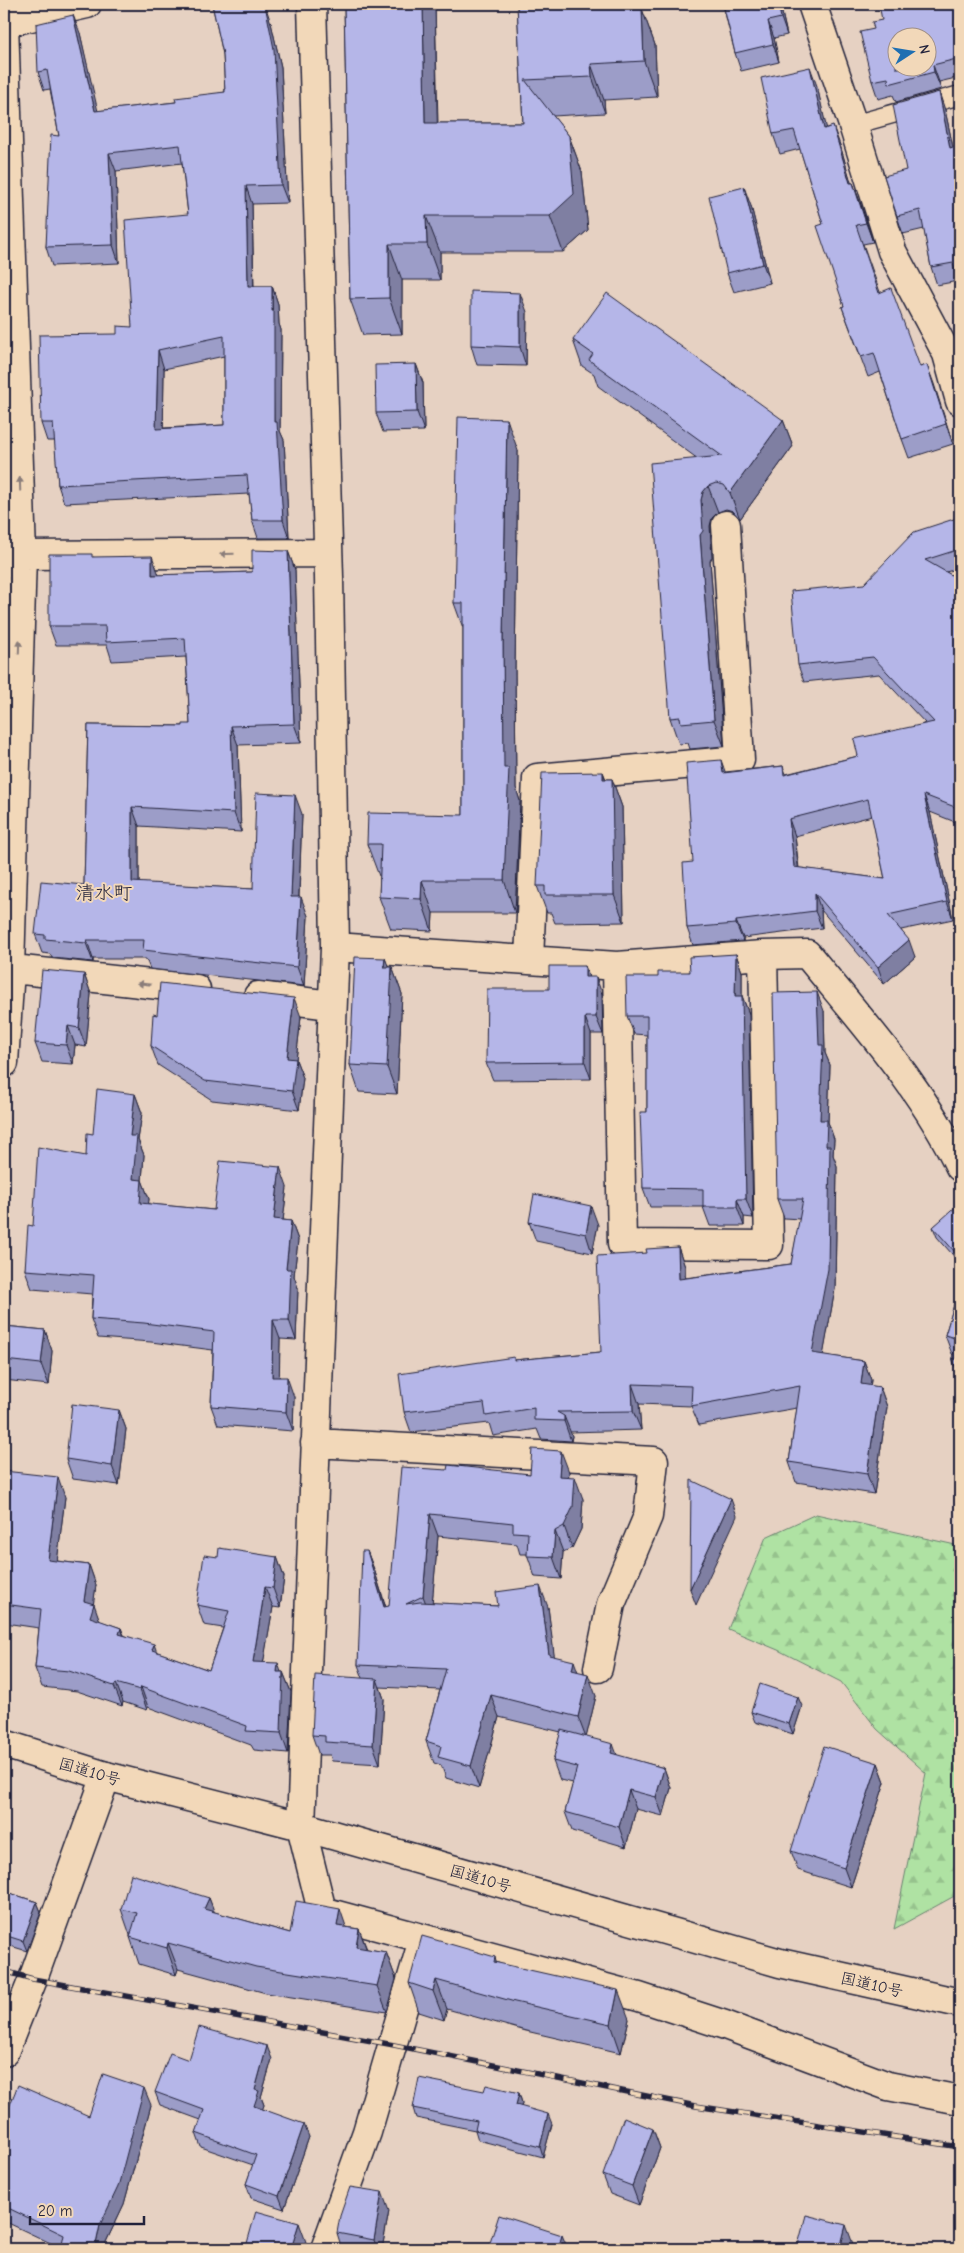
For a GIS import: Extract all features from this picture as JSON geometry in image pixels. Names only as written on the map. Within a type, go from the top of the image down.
[{"type":"main road","points":[[4,1063],[13,559],[4,23],[87,4]]},
{"type":"main road","points":[[312,4],[328,553],[335,947],[331,1005],[301,1826],[322,1911],[639,1998],[725,2026],[888,2086],[960,2100]]},
{"type":"main road","points":[[812,4],[853,125],[892,251],[954,353],[960,401]]},
{"type":"main road","points":[[529,960],[536,778],[740,760],[726,525]]},
{"type":"main road","points":[[13,559],[328,553]]},
{"type":"main road","points":[[335,947],[617,966],[763,955],[807,954],[892,1060],[945,1135],[960,1167]]},
{"type":"main road","points":[[617,966],[622,1244],[769,1245],[763,955]]},
{"type":"main road","points":[[7,968],[331,1005]]},
{"type":"main road","points":[[315,1443],[654,1460],[648,1516],[611,1604],[598,1668]]},
{"type":"main road","name":"国道10号","points":[[4,1744],[106,1776],[301,1826],[780,1963],[960,2003]]},
{"type":"main road","points":[[4,2052],[33,1979],[106,1776]]},
{"type":"main road","points":[[325,2249],[367,2132],[394,2045],[422,1939]]},
{"type":"lane","points":[[853,125],[960,95]]},
{"type":"green space","points":[[816,1514],[960,1546],[960,1893],[894,1929],[926,1773],[877,1729],[841,1682],[778,1650],[728,1629],[766,1537]]},
{"type":"building","points":[[212,4],[258,4],[259,7],[265,5],[274,49],[281,185],[246,186],[248,286],[272,286],[272,311],[274,311],[274,422],[277,422],[283,520],[252,520],[247,475],[58,485],[53,423],[41,423],[39,335],[117,334],[117,326],[132,327],[125,220],[188,214],[180,145],[109,153],[113,245],[46,247],[51,135],[59,136],[47,70],[38,72],[36,24],[73,15],[95,111],[176,102],[175,98],[225,92],[223,54]],"holes":[[[224,336],[224,425],[156,429],[158,350]]]},
{"type":"building","points":[[344,4],[423,4],[425,123],[523,123],[517,4],[628,4],[629,9],[642,9],[644,61],[591,64],[592,77],[525,80],[569,136],[574,194],[550,216],[426,216],[427,244],[389,244],[389,298],[350,299]]},
{"type":"building","points":[[723,4],[778,4],[781,18],[768,21],[773,44],[735,53]]},
{"type":"building","points":[[879,4],[960,4],[960,58],[936,64],[936,28],[886,28],[886,78],[888,78],[872,81],[860,32],[874,29],[872,22],[882,20]]},
{"type":"building","points":[[810,67],[824,129],[833,126],[850,183],[853,183],[866,223],[856,225],[879,293],[891,288],[920,367],[927,365],[946,424],[902,439],[874,353],[861,357],[842,307],[844,306],[817,226],[823,224],[794,130],[773,134],[761,78]]},
{"type":"building","points":[[888,78],[912,78],[889,84]]},
{"type":"building","points":[[939,92],[950,148],[960,145],[960,291],[953,263],[931,267],[920,210],[897,216],[884,176],[906,170],[893,105]]},
{"type":"building","points":[[744,187],[763,264],[727,273],[709,196]]},
{"type":"building","points":[[471,291],[520,293],[520,347],[471,345]]},
{"type":"building","points":[[607,293],[783,420],[730,493],[724,485],[716,483],[708,486],[703,492],[701,500],[703,531],[700,535],[714,720],[681,723],[680,717],[670,718],[650,463],[722,456],[589,360],[593,354],[573,340]]},
{"type":"building","points":[[416,364],[417,412],[376,413],[375,365]]},
{"type":"building","points":[[458,417],[507,419],[503,637],[504,768],[509,768],[504,880],[422,880],[421,899],[379,897],[381,844],[367,844],[368,813],[463,815],[463,603],[454,603]]},
{"type":"building","points":[[960,517],[960,549],[925,560],[960,580],[960,809],[924,795],[947,902],[888,915],[909,940],[878,967],[815,893],[815,911],[736,921],[736,924],[687,928],[683,863],[693,862],[686,763],[721,760],[723,773],[783,766],[784,775],[858,756],[854,739],[934,722],[873,657],[798,665],[791,591],[864,584],[914,532]],"holes":[[[868,799],[885,879],[794,867],[789,819]]]},
{"type":"building","points":[[252,550],[288,551],[294,724],[231,726],[234,813],[132,807],[132,882],[253,889],[256,793],[295,795],[291,897],[301,897],[297,967],[143,950],[144,940],[87,940],[86,943],[45,939],[45,935],[35,934],[41,881],[84,885],[88,725],[183,726],[183,724],[190,724],[185,638],[106,642],[105,626],[49,626],[49,554],[92,554],[92,557],[152,556],[152,575],[252,572]]},
{"type":"building","points":[[603,772],[603,779],[612,779],[614,895],[545,895],[545,886],[537,886],[542,773]]},
{"type":"building","points":[[736,954],[735,996],[742,996],[746,1199],[737,1199],[737,1207],[703,1207],[703,1189],[643,1188],[640,1112],[647,1112],[647,1016],[627,1016],[626,977],[658,977],[658,972],[690,972],[689,957]]},
{"type":"building","points":[[355,957],[385,958],[384,967],[392,967],[387,1067],[350,1065]]},
{"type":"building","points":[[549,966],[585,966],[585,977],[596,977],[596,1017],[585,1017],[585,1062],[486,1063],[487,989],[549,989]]},
{"type":"building","points":[[42,970],[84,974],[79,1028],[68,1026],[66,1045],[35,1043]]},
{"type":"building","points":[[160,983],[294,998],[287,1058],[296,1059],[292,1091],[205,1081],[151,1046],[153,1014],[157,1015]]},
{"type":"building","points":[[817,992],[819,1045],[823,1045],[820,1120],[827,1120],[826,1146],[830,1146],[828,1269],[812,1353],[864,1361],[861,1384],[880,1387],[867,1474],[789,1462],[800,1386],[691,1406],[692,1386],[632,1384],[633,1411],[557,1412],[564,1416],[564,1421],[534,1420],[534,1408],[486,1416],[484,1403],[404,1412],[399,1374],[514,1357],[514,1360],[601,1352],[597,1256],[647,1253],[646,1249],[678,1247],[679,1279],[791,1264],[803,1199],[777,1199],[773,993]]},
{"type":"building","points":[[97,1089],[135,1094],[130,1136],[137,1136],[133,1179],[142,1180],[140,1203],[214,1210],[220,1161],[280,1167],[274,1219],[291,1221],[286,1269],[291,1269],[289,1320],[273,1320],[272,1377],[287,1377],[286,1412],[211,1406],[214,1332],[144,1323],[91,1319],[94,1275],[25,1270],[28,1225],[33,1226],[38,1147],[86,1156],[87,1133],[93,1134]]},
{"type":"building","points":[[534,1194],[591,1206],[586,1234],[529,1222]]},
{"type":"building","points":[[959,1204],[960,1248],[955,1252],[933,1227]]},
{"type":"building","points":[[960,1285],[960,1361],[952,1358],[958,1339],[945,1335]]},
{"type":"building","points":[[4,1326],[45,1330],[41,1364],[4,1360]]},
{"type":"building","points":[[72,1404],[119,1410],[112,1466],[66,1459]]},
{"type":"building","points":[[532,1449],[561,1451],[559,1476],[575,1477],[573,1507],[564,1526],[555,1531],[553,1557],[527,1556],[528,1533],[513,1532],[513,1523],[430,1514],[423,1596],[406,1604],[420,1602],[498,1606],[496,1592],[540,1586],[549,1655],[574,1661],[572,1670],[588,1674],[578,1717],[491,1695],[471,1766],[438,1757],[441,1746],[426,1741],[446,1669],[358,1665],[362,1551],[367,1551],[384,1607],[389,1606],[401,1467],[447,1470],[448,1465],[530,1474]]},
{"type":"building","points":[[4,1471],[58,1477],[48,1560],[89,1565],[84,1601],[94,1604],[90,1617],[121,1628],[119,1634],[154,1644],[152,1650],[209,1670],[229,1611],[197,1605],[204,1555],[218,1557],[219,1548],[277,1557],[273,1588],[265,1587],[253,1662],[278,1663],[277,1672],[283,1672],[281,1733],[246,1731],[247,1726],[141,1687],[140,1690],[116,1683],[114,1686],[69,1671],[35,1668],[41,1609],[4,1604],[4,1562],[7,1542],[4,1542]]},
{"type":"building","points":[[691,1480],[731,1499],[690,1589]]},
{"type":"building","points":[[315,1675],[377,1679],[373,1745],[325,1742],[325,1736],[312,1735]]},
{"type":"building","points":[[760,1684],[798,1697],[789,1724],[751,1712]]},
{"type":"building","points":[[561,1730],[613,1744],[611,1753],[664,1768],[656,1797],[629,1790],[619,1827],[565,1812],[577,1767],[553,1761]]},
{"type":"building","points":[[824,1746],[878,1763],[844,1868],[791,1851]]},
{"type":"building","points":[[131,1874],[209,1898],[204,1909],[290,1933],[296,1901],[340,1909],[337,1926],[359,1929],[356,1947],[386,1952],[377,1986],[256,1967],[168,1943],[167,1948],[130,1937],[137,1913],[121,1909]]},
{"type":"building","points":[[4,1891],[37,1902],[23,1941],[4,1935]]},
{"type":"building","points":[[422,1936],[495,1957],[494,1962],[618,1990],[611,2024],[515,2002],[436,1980],[433,1991],[409,1983]]},
{"type":"building","points":[[199,2027],[267,2046],[255,2090],[259,2091],[254,2106],[304,2124],[279,2196],[246,2184],[256,2155],[196,2133],[204,2110],[155,2092],[170,2053],[189,2060]]},
{"type":"building","points":[[103,2074],[144,2088],[118,2187],[100,2225],[95,2249],[61,2249],[64,2235],[4,2206],[4,2111],[7,2112],[18,2085],[89,2116]]},
{"type":"building","points":[[419,2078],[484,2091],[486,2085],[519,2093],[516,2105],[548,2114],[540,2147],[475,2130],[477,2121],[413,2108]]},
{"type":"building","points":[[624,2117],[653,2129],[632,2186],[603,2175]]},
{"type":"building","points":[[350,2187],[382,2192],[374,2240],[337,2233],[340,2216]]},
{"type":"building","points":[[256,2211],[299,2223],[291,2249],[253,2249],[246,2247]]},
{"type":"building","points":[[499,2215],[562,2235],[558,2249],[488,2249]]},
{"type":"building","points":[[806,2215],[846,2225],[840,2249],[797,2249]]},
{"type":"railway","points":[[4,1971],[33,1979],[394,2045],[696,2106],[960,2147]]},
{"type":"district","name":"清水町","points":[[104,892]]}]
